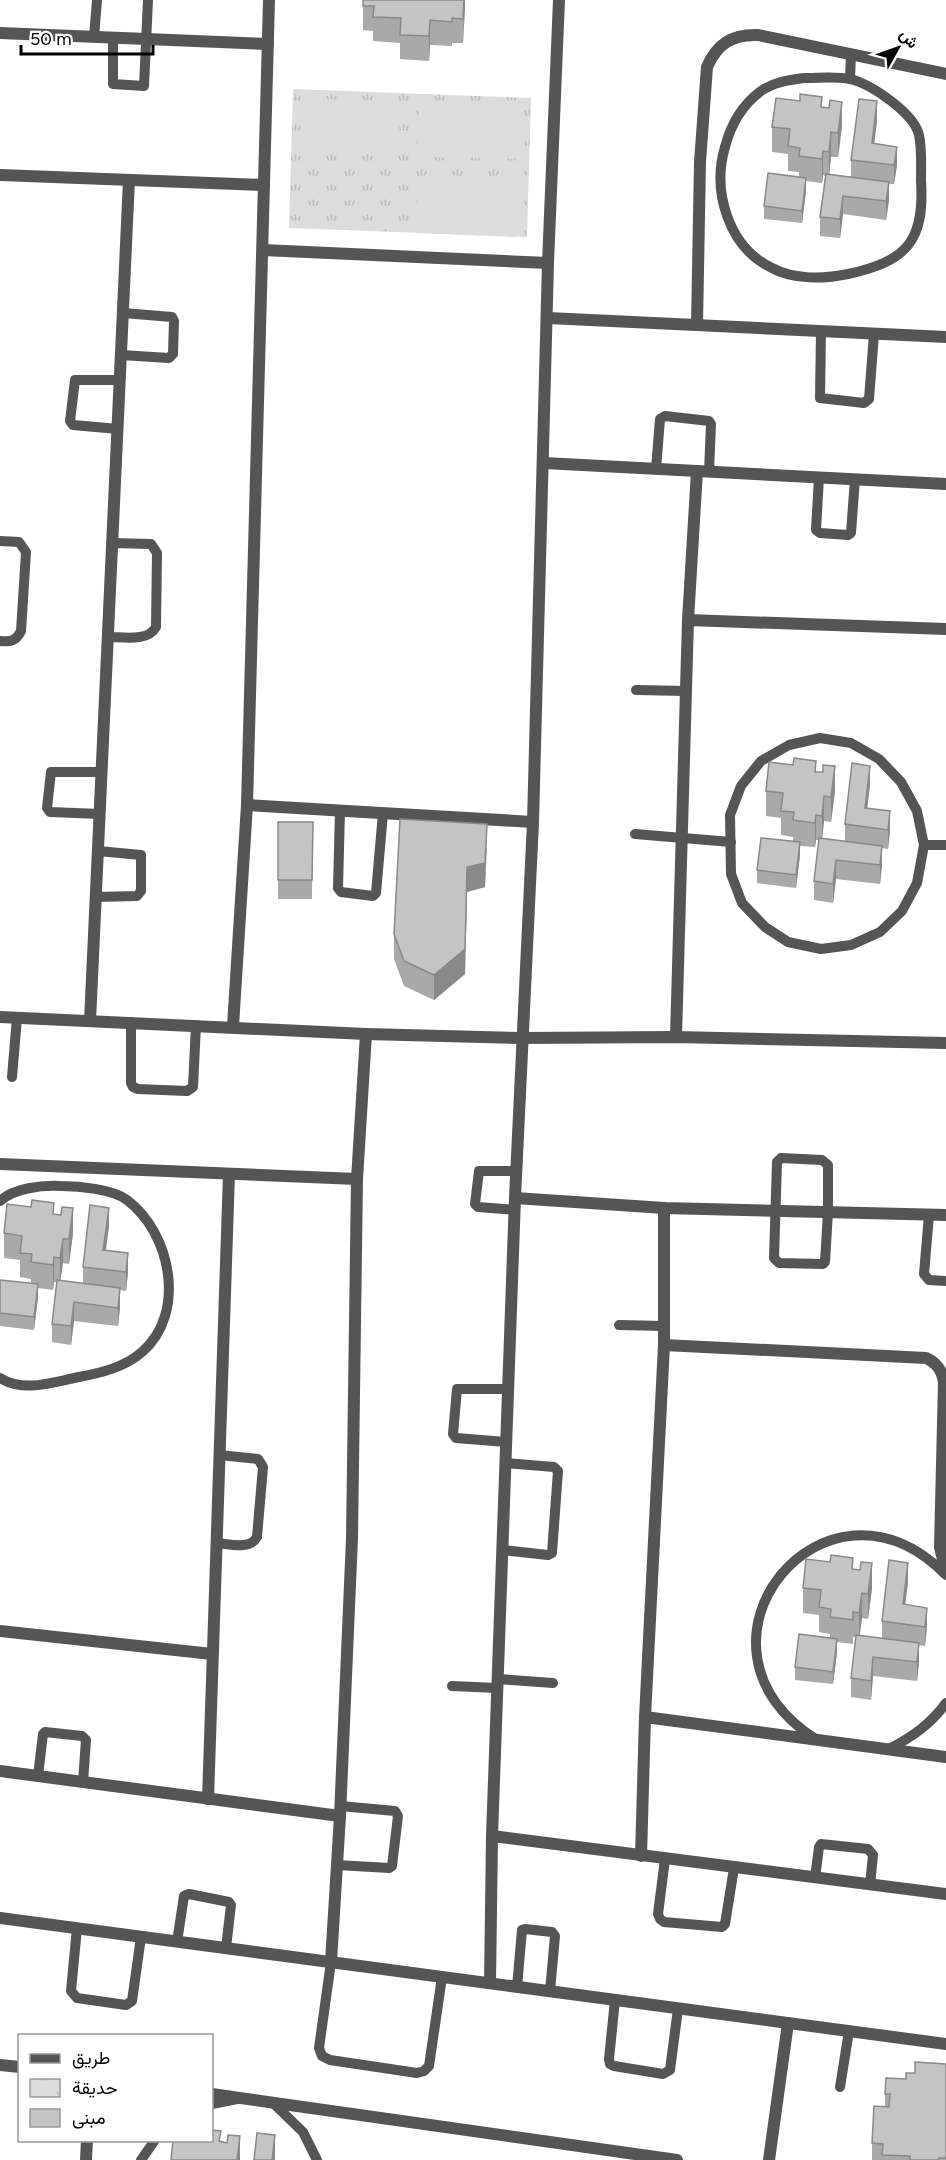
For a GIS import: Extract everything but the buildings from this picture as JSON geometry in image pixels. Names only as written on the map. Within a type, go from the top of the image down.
[{"type":"street","points":[[233,1026],[247,805],[269,0]]},
{"type":"street","points":[[490,1983],[497,1684],[516,1171],[533,822],[548,263],[559,0]]},
{"type":"street","points":[[0,33],[268,44]]},
{"type":"street","points":[[697,325],[700,162],[706,68],[720,45],[745,34],[758,35],[946,74]]},
{"type":"street","points":[[0,175],[264,185]]},
{"type":"street","points":[[90,1021],[129,180]]},
{"type":"street","points":[[263,250],[548,263]]},
{"type":"street","points":[[548,318],[946,337]]},
{"type":"street","points":[[544,463],[946,484]]},
{"type":"street","points":[[676,1037],[688,620],[703,471]]},
{"type":"street","points":[[688,620],[946,629]]},
{"type":"street","points":[[247,805],[533,822]]},
{"type":"street","points":[[0,1017],[233,1026],[366,1034],[522,1038],[676,1037],[946,1043]]},
{"type":"street","points":[[331,1962],[352,1538],[357,1179],[366,1034]]},
{"type":"street","points":[[0,1164],[357,1179]]},
{"type":"street","points":[[208,1799],[229,1174]]},
{"type":"street","points":[[515,1204],[946,1215]]},
{"type":"street","points":[[641,1856],[645,1717],[664,1345],[664,1208]]},
{"type":"street","points":[[664,1345],[926,1358],[933,1361],[943,1374],[944,1382],[940,1546],[946,1574]]},
{"type":"street","points":[[0,1631],[212,1654]]},
{"type":"street","points":[[645,1717],[946,1757]]},
{"type":"street","points":[[0,1771],[208,1799],[340,1811]]},
{"type":"street","points":[[492,1836],[946,1894]]},
{"type":"street","points":[[0,1918],[946,2044]]},
{"type":"street","points":[[769,2160],[788,2023]]},
{"type":"street","points":[[0,2065],[18,2067]]},
{"type":"street","points":[[213,2094],[618,2156],[677,2160]]},
{"type":"street","points":[[86,2160],[87,2142]]},
{"type":"lane","points":[[94,37],[97,0]]},
{"type":"lane","points":[[113,37],[113,84],[142,86],[145,84],[148,0]]},
{"type":"lane","points":[[850,79],[851,54]]},
{"type":"lane","points":[[804,78],[850,79],[889,99],[906,114],[919,132],[923,203],[921,222],[912,240],[899,255],[881,264],[847,274],[807,278],[772,269],[750,253],[733,230],[721,197],[720,162],[730,129],[746,104],[763,90],[783,81],[804,78]]},
{"type":"lane","points":[[700,162],[720,162]]},
{"type":"lane","points":[[121,356],[169,358],[173,354],[174,321],[172,317],[123,313]]},
{"type":"lane","points":[[821,331],[820,398],[864,403],[869,399],[874,334]]},
{"type":"lane","points":[[118,429],[73,425],[70,421],[75,380],[78,378],[120,380]]},
{"type":"lane","points":[[656,469],[660,419],[665,416],[709,421],[703,471]]},
{"type":"lane","points":[[819,477],[818,532],[848,535],[851,533],[855,479]]},
{"type":"lane","points":[[0,541],[19,542],[26,552],[21,631],[17,638],[10,642],[0,641]]},
{"type":"lane","points":[[108,637],[146,637],[153,633],[156,627],[157,553],[155,548],[151,544],[113,543]]},
{"type":"lane","points":[[636,690],[686,691]]},
{"type":"lane","points":[[820,738],[851,743],[879,759],[901,782],[917,811],[924,845],[917,883],[902,911],[880,932],[851,945],[821,949],[788,942],[765,927],[742,903],[731,874],[730,815],[741,786],[761,761],[789,745],[820,738]]},
{"type":"lane","points":[[100,814],[50,812],[47,808],[51,772],[102,772]]},
{"type":"lane","points":[[340,810],[338,888],[341,892],[373,896],[376,893],[383,813]]},
{"type":"lane","points":[[635,834],[731,842]]},
{"type":"lane","points":[[924,845],[946,845]]},
{"type":"lane","points":[[96,897],[137,896],[141,891],[141,855],[98,851]]},
{"type":"lane","points":[[12,1077],[16,1018]]},
{"type":"lane","points":[[131,1022],[131,1083],[138,1089],[177,1091],[187,1091],[193,1087],[196,1025]]},
{"type":"lane","points":[[781,1158],[826,1162],[828,1212],[825,1262],[820,1265],[776,1261],[774,1258],[777,1162],[781,1158]]},
{"type":"lane","points":[[68,1186],[69,1167]]},
{"type":"lane","points":[[515,1204],[478,1207],[476,1204],[478,1171],[516,1171]]},
{"type":"lane","points":[[0,1201],[6,1196],[45,1185],[86,1187],[125,1198],[148,1220],[163,1248],[169,1279],[166,1310],[154,1339],[141,1353],[121,1366],[90,1375],[24,1387],[0,1378]]},
{"type":"lane","points":[[929,1215],[924,1274],[929,1280],[946,1281]]},
{"type":"lane","points":[[619,1325],[664,1326]]},
{"type":"lane","points":[[506,1442],[456,1438],[453,1434],[457,1389],[508,1389]]},
{"type":"lane","points":[[216,1544],[247,1545],[254,1543],[257,1536],[263,1467],[258,1459],[219,1455]]},
{"type":"lane","points":[[502,1550],[548,1555],[552,1553],[558,1472],[556,1467],[505,1463]]},
{"type":"lane","points":[[817,1740],[796,1726],[779,1709],[766,1688],[758,1664],[756,1640],[759,1615],[768,1592],[782,1572],[801,1555],[822,1543],[846,1537],[868,1536],[891,1539],[912,1547],[946,1574]]},
{"type":"lane","points":[[452,1686],[553,1683]]},
{"type":"lane","points":[[889,1749],[910,1738],[929,1723],[946,1703]]},
{"type":"lane","points":[[38,1776],[45,1732],[82,1736],[86,1740],[83,1782]]},
{"type":"lane","points":[[337,1864],[389,1868],[392,1866],[398,1816],[395,1811],[340,1811]]},
{"type":"lane","points":[[815,1878],[821,1844],[867,1849],[873,1855],[870,1885]]},
{"type":"lane","points":[[665,1859],[658,1914],[664,1922],[722,1927],[725,1924],[734,1868]]},
{"type":"lane","points":[[177,1942],[184,1896],[189,1893],[230,1902],[226,1948]]},
{"type":"lane","points":[[77,1928],[71,1991],[73,1995],[77,1998],[126,2005],[132,2001],[141,1937]]},
{"type":"lane","points":[[517,1987],[522,1930],[552,1932],[555,1936],[550,1992]]},
{"type":"lane","points":[[331,1962],[319,2048],[322,2056],[330,2060],[417,2073],[429,2066],[442,1977]]},
{"type":"lane","points":[[615,2000],[609,2059],[610,2064],[614,2066],[663,2073],[670,2070],[678,2009]]},
{"type":"lane","points":[[840,2087],[849,2031]]},
{"type":"lane","points":[[213,2104],[240,2098]]},
{"type":"lane","points":[[273,2103],[303,2132],[317,2160]]},
{"type":"lane","points":[[141,2160],[154,2142]]},
{"type":"green space","points":[[293,89],[531,98],[527,237],[289,228]]},
{"type":"green space","points":[[301,99],[400,101],[399,154],[300,152]]},
{"type":"green space","points":[[419,105],[520,107],[519,159],[417,157]]},
{"type":"green space","points":[[418,180],[518,184],[516,237],[416,233]]}]
